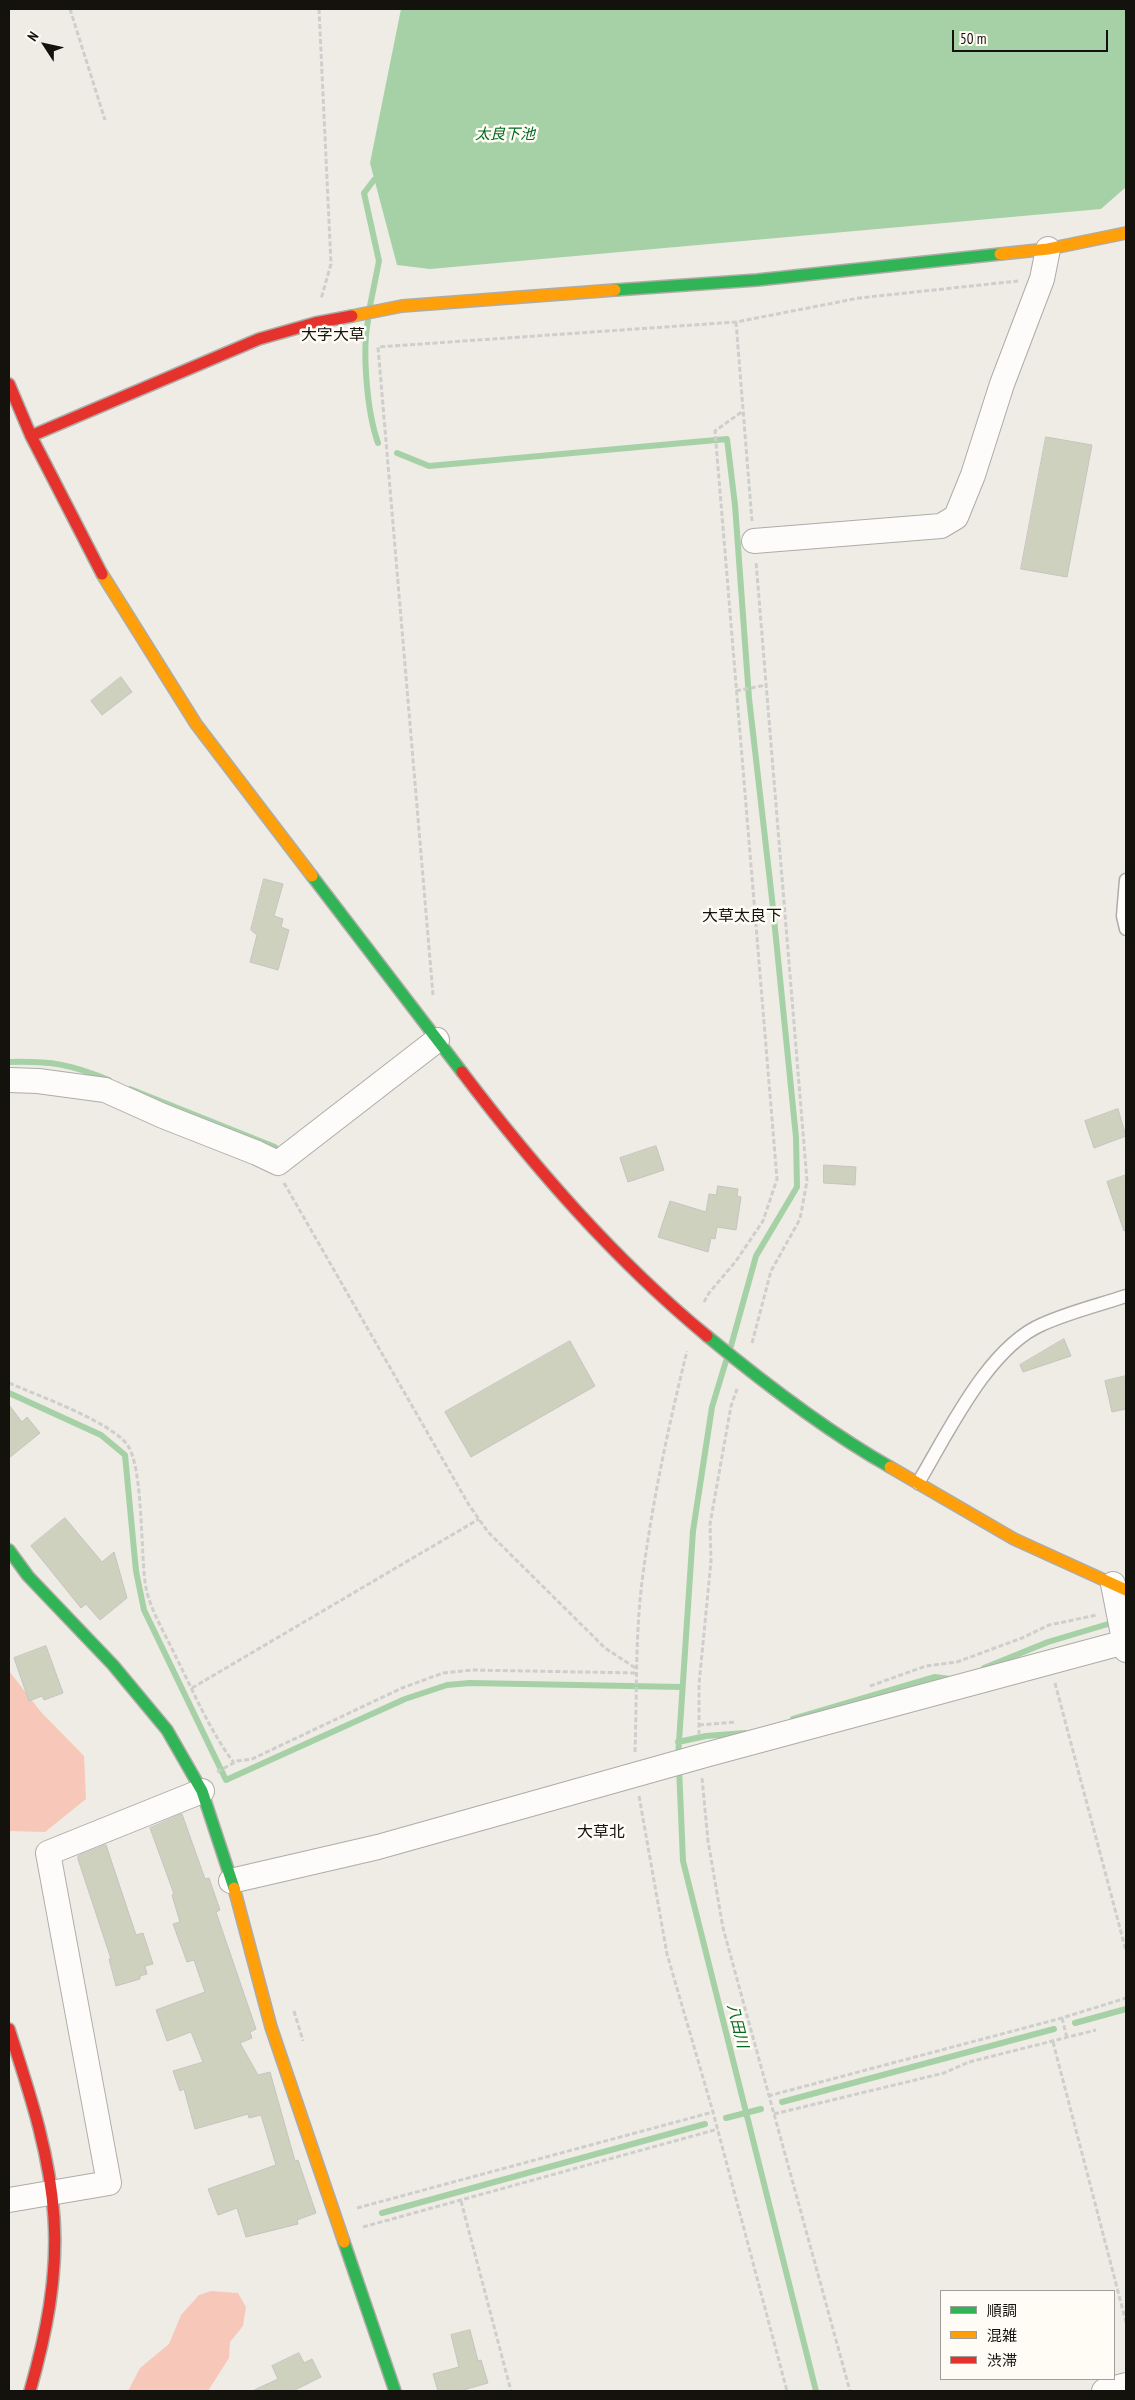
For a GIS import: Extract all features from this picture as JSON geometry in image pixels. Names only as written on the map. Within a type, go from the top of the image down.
[{"type":"street","points":[[31,436],[259,339],[315,322],[402,306],[757,280],[1048,248],[1126,233]]},
{"type":"street","points":[[754,541],[941,526],[956,517],[973,475],[1002,384],[1042,279],[1048,248]]},
{"type":"street","points":[[9,384],[31,436],[106,582],[196,724],[502,1126],[583,1218],[624,1262],[671,1306],[745,1367],[867,1454],[1014,1539],[1120,1587],[1119,1614],[1126,1646],[1050,1662],[378,1847],[231,1882]]},
{"type":"street","points":[[9,1080],[38,1081],[105,1090],[278,1163],[437,1040]]},
{"type":"street","points":[[9,1550],[28,1576],[113,1665],[208,1782],[231,1882],[241,1910],[271,2027],[395,2391]]},
{"type":"street","points":[[9,2200],[109,2183],[48,1853],[208,1782]]},
{"type":"street","points":[[9,2028],[34,2107],[52,2193],[55,2268],[50,2313],[30,2391]]},
{"type":"street","points":[[1104,2391],[1126,2385]]},
{"type":"lane","points":[[1126,880],[1126,929]]},
{"type":"lane","points":[[918,1483],[984,1374],[1018,1340],[1042,1324],[1126,1296]]},
{"type":"path","points":[[70,9],[106,120]]},
{"type":"path","points":[[315,322],[330,264],[319,9]]},
{"type":"path","points":[[434,1000],[378,347],[736,322],[859,298],[1042,279]]},
{"type":"path","points":[[736,322],[807,1181],[800,1220],[771,1271],[745,1367],[731,1406],[710,1524],[711,1561],[699,1684],[700,1757],[708,1841],[723,1928],[850,2391]]},
{"type":"path","points":[[743,411],[715,431],[777,1179],[763,1220],[736,1261],[709,1292],[694,1324],[665,1441],[643,1576],[637,1671],[635,1776],[667,1954],[718,2129],[787,2391]]},
{"type":"path","points":[[736,691],[766,686]]},
{"type":"path","points":[[278,1163],[279,1174],[488,1532],[605,1648],[637,1671]]},
{"type":"path","points":[[9,1383],[110,1428],[127,1444],[132,1454],[138,1480],[146,1588],[157,1618],[216,1738],[233,1764]]},
{"type":"path","points":[[192,1688],[479,1519]]},
{"type":"path","points":[[869,1686],[926,1666],[957,1662],[1049,1626],[1103,1613],[1119,1614]]},
{"type":"path","points":[[1050,1662],[1126,1951]]},
{"type":"path","points":[[208,1782],[233,1764],[252,1759],[402,1688],[443,1673],[472,1670],[637,1671]]},
{"type":"path","points":[[699,1724],[737,1722]]},
{"type":"path","points":[[768,2096],[1062,2018],[1126,1998]]},
{"type":"path","points":[[293,2009],[305,2047]]},
{"type":"path","points":[[1062,2018],[1067,2038]]},
{"type":"path","points":[[774,2114],[944,2073],[969,2062],[1096,2030]]},
{"type":"path","points":[[1053,2042],[1126,2322]]},
{"type":"path","points":[[357,2208],[713,2112]]},
{"type":"path","points":[[361,2221],[363,2227],[718,2129]]},
{"type":"path","points":[[354,2199],[359,2214]]},
{"type":"path","points":[[461,2201],[511,2391]]},
{"type":"shaded area","points":[[9,1671],[41,1712],[84,1756],[86,1799],[45,1832],[9,1831]]},
{"type":"shaded area","points":[[211,2291],[238,2293],[246,2307],[243,2326],[230,2342],[229,2358],[208,2391],[128,2391],[140,2368],[169,2344],[181,2315],[199,2295]]},
{"type":"water","name":"太良下池","points":[[401,9],[1126,9],[1126,187],[1101,209],[430,269],[397,265],[370,163]]},
{"type":"building","points":[[1046,437],[1092,445],[1067,577],[1021,569]]},
{"type":"building","points":[[121,677],[132,692],[102,715],[91,701]]},
{"type":"building","points":[[264,879],[283,884],[274,916],[283,919],[281,927],[289,930],[278,970],[250,962],[257,935],[251,930]]},
{"type":"building","points":[[1118,1109],[1126,1136],[1094,1148],[1085,1121]]},
{"type":"building","points":[[656,1146],[664,1170],[628,1182],[620,1158]]},
{"type":"building","points":[[824,1165],[856,1167],[855,1185],[824,1183]]},
{"type":"building","points":[[1126,1175],[1126,1230],[1124,1231],[1107,1182]]},
{"type":"building","points":[[718,1186],[738,1189],[737,1196],[741,1197],[736,1230],[717,1227],[715,1239],[711,1238],[708,1252],[658,1237],[670,1201],[706,1212],[709,1194],[716,1195]]},
{"type":"building","points":[[1064,1339],[1071,1356],[1023,1372],[1020,1365]]},
{"type":"building","points":[[570,1341],[595,1386],[471,1457],[445,1412]]},
{"type":"building","points":[[1126,1376],[1126,1409],[1112,1412],[1105,1381]]},
{"type":"building","points":[[9,1405],[22,1422],[27,1417],[40,1433],[9,1458]]},
{"type":"building","points":[[65,1518],[102,1562],[114,1552],[127,1598],[100,1620],[86,1604],[81,1608],[31,1546]]},
{"type":"building","points":[[46,1646],[63,1693],[44,1700],[42,1696],[29,1701],[14,1658]]},
{"type":"building","points":[[182,1814],[205,1879],[209,1878],[220,1910],[216,1912],[256,2029],[250,2032],[252,2038],[240,2043],[258,2075],[270,2072],[295,2161],[298,2160],[316,2213],[297,2220],[298,2224],[246,2237],[237,2208],[218,2215],[208,2189],[276,2165],[261,2115],[249,2118],[248,2114],[195,2129],[184,2089],[180,2091],[173,2071],[203,2062],[191,2032],[167,2041],[156,2010],[205,1992],[194,1960],[187,1962],[173,1924],[180,1922],[172,1895],[174,1894],[150,1828]]},
{"type":"building","points":[[106,1845],[136,1935],[143,1933],[153,1964],[145,1966],[147,1974],[140,1976],[140,1979],[116,1986],[109,1959],[111,1959],[78,1859],[78,1856]]},
{"type":"building","points":[[470,2330],[478,2361],[481,2360],[488,2383],[460,2391],[438,2391],[433,2374],[459,2367],[451,2335]]},
{"type":"building","points":[[299,2353],[304,2363],[312,2359],[321,2377],[293,2391],[252,2391],[278,2379],[272,2366]]},
{"type":"waterway","points":[[370,306],[379,261],[364,193],[374,180]]},
{"type":"waterway","points":[[368,321],[365,349],[368,399],[378,443]]},
{"type":"waterway","points":[[397,453],[429,466],[727,439],[735,505],[749,698],[796,1137],[797,1187],[756,1256],[731,1346]]},
{"type":"waterway","points":[[9,1062],[49,1063],[83,1070],[109,1080]]},
{"type":"waterway","points":[[130,1089],[275,1147]]},
{"type":"waterway","points":[[678,1757],[693,1531],[712,1407],[726,1361]]},
{"type":"waterway","points":[[9,1393],[101,1435],[125,1455],[136,1571],[144,1610],[226,1780],[405,1699],[447,1685],[470,1683],[682,1687]]},
{"type":"waterway","points":[[984,1668],[1048,1642],[1108,1624]]},
{"type":"waterway","points":[[793,1719],[935,1677],[951,1679]]},
{"type":"waterway","points":[[678,1742],[706,1736],[745,1733]]},
{"type":"waterway","name":"八田川","points":[[679,1767],[683,1861],[816,2391]]},
{"type":"waterway","points":[[1075,2023],[1126,2009]]},
{"type":"waterway","points":[[782,2102],[1054,2029]]},
{"type":"waterway","name":"八田川","points":[[726,2118],[761,2109]]},
{"type":"waterway","points":[[382,2213],[705,2124]]},
{"type":"traffic: fast","points":[[615,290],[757,280],[1000,254]]},
{"type":"traffic: fast","points":[[312,876],[462,1072]]},
{"type":"traffic: fast","points":[[707,1336],[796,1406],[842,1438],[890,1467]]},
{"type":"traffic: fast","points":[[9,1550],[28,1576],[113,1665],[167,1730],[202,1791],[234,1888]]},
{"type":"traffic: fast","points":[[344,2242],[395,2391]]},
{"type":"traffic: slow","points":[[1000,254],[1048,249],[1126,233]]},
{"type":"traffic: slow","points":[[352,316],[402,306],[615,290]]},
{"type":"traffic: slow","points":[[102,574],[196,724],[312,876]]},
{"type":"traffic: slow","points":[[890,1467],[1014,1539],[1126,1590]]},
{"type":"traffic: slow","points":[[234,1888],[271,2027],[344,2242]]},
{"type":"traffic: jam","points":[[31,436],[259,339],[315,323],[352,316]]},
{"type":"traffic: jam","points":[[9,384],[31,436],[102,574]]},
{"type":"traffic: jam","points":[[462,1072],[518,1143],[577,1211],[640,1276],[707,1336]]},
{"type":"traffic: jam","points":[[9,2029],[38,2122],[48,2170],[54,2218],[54,2262],[49,2306],[46,2327],[30,2391]]},
{"type":"district","name":"大字大草","points":[[333,335]]},
{"type":"district","name":"大草太良下","points":[[742,916]]},
{"type":"district","name":"大草北","points":[[601,1832]]}]
